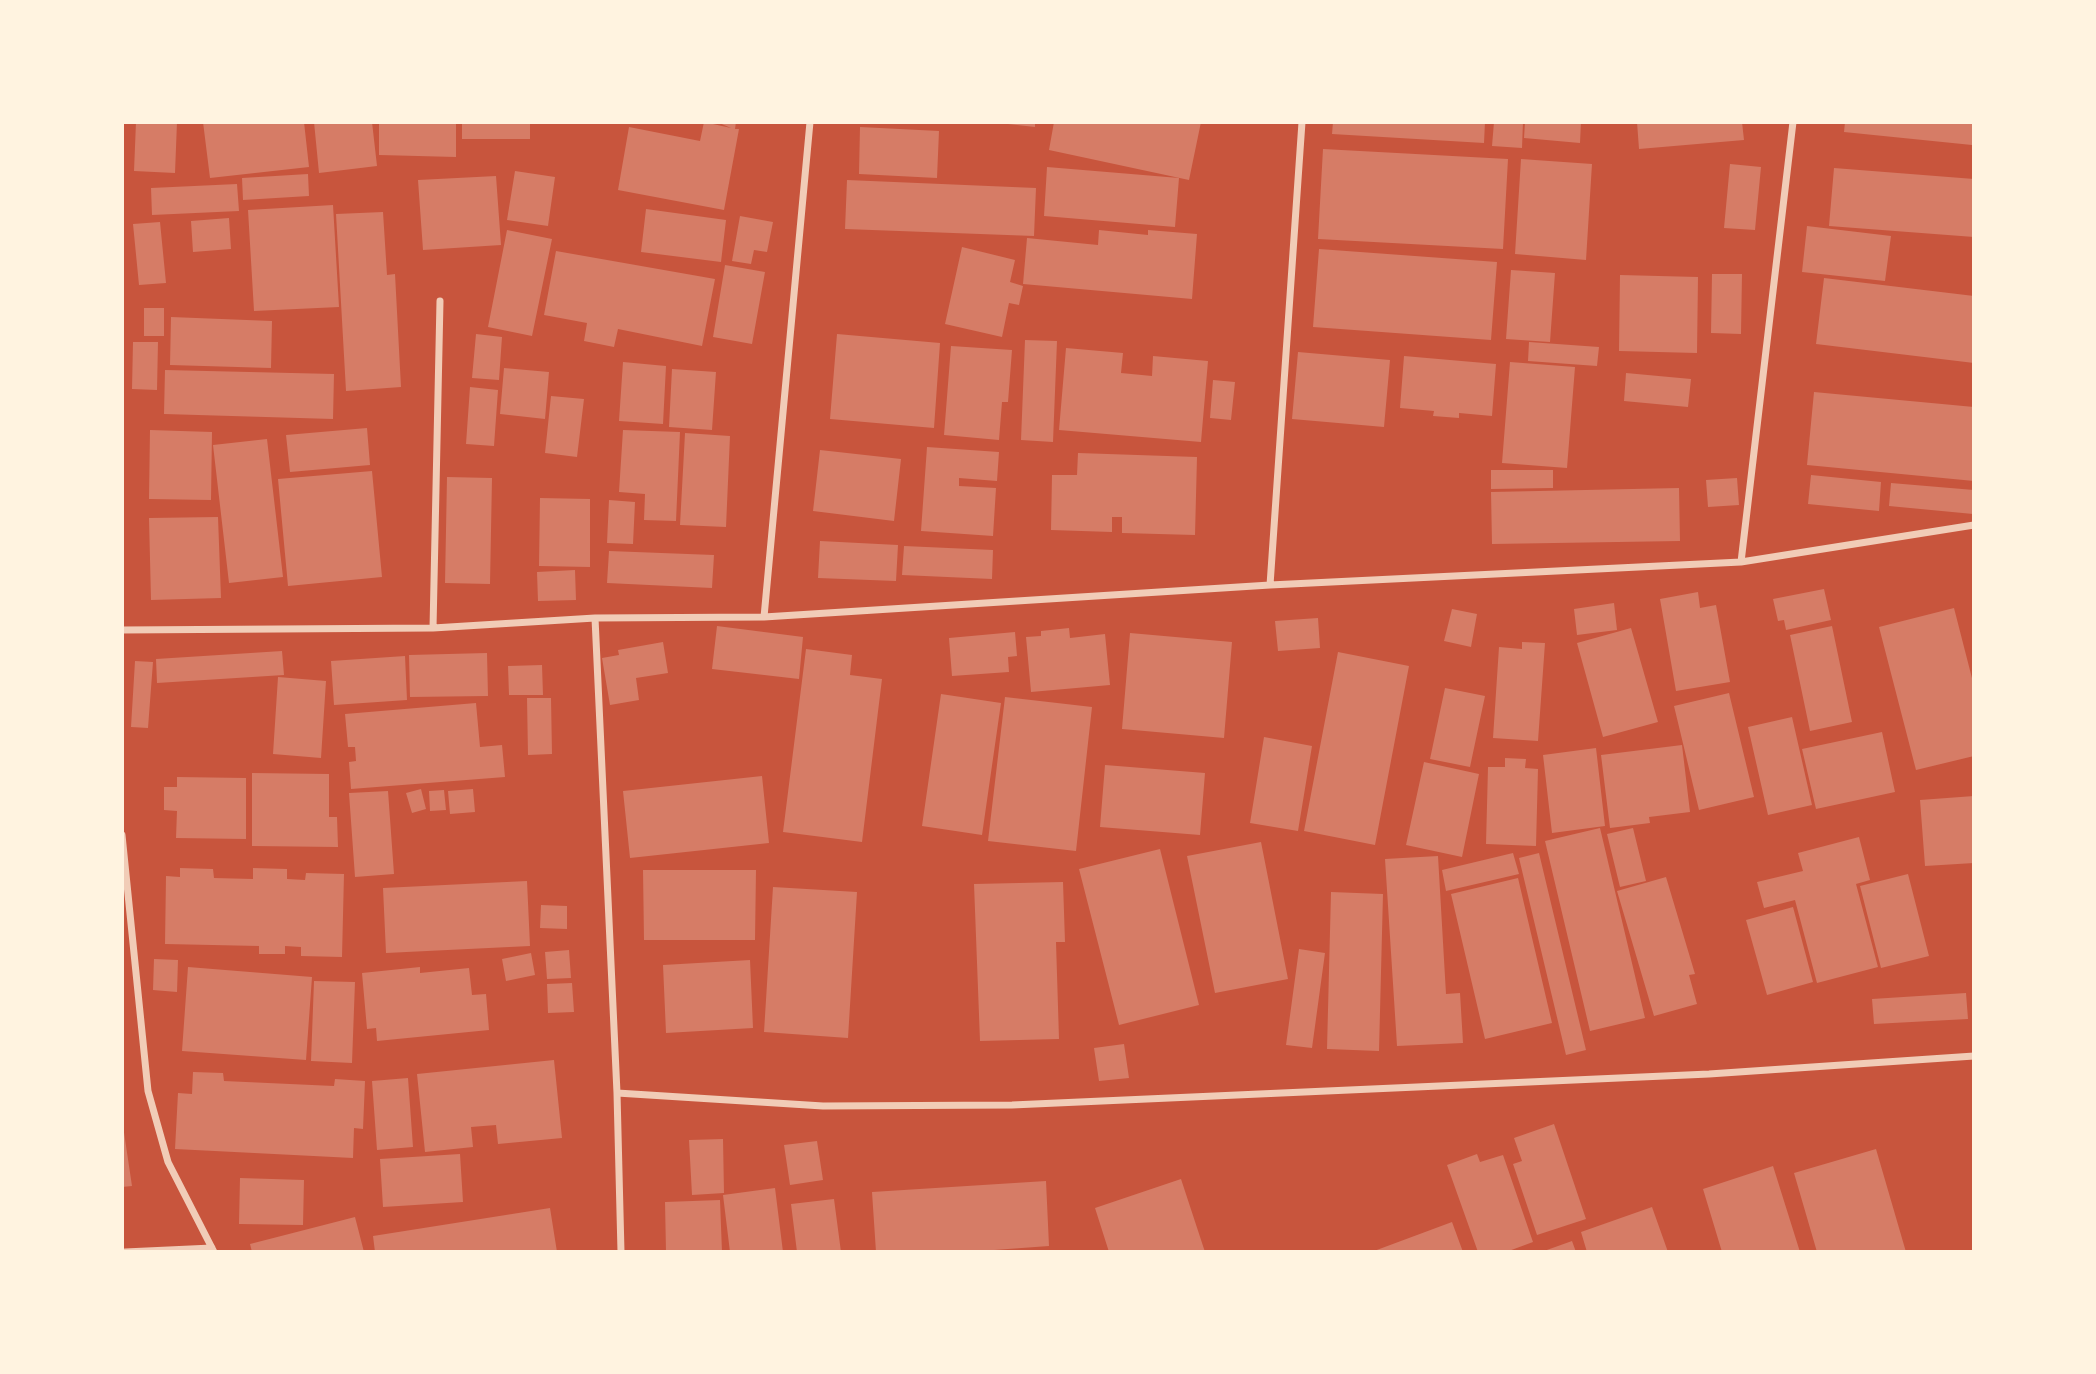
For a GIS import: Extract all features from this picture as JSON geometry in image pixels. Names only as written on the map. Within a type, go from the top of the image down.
[{"type":"street","points":[[764,617],[810,122]]},
{"type":"street","points":[[1270,585],[1301,122]]},
{"type":"street","points":[[1741,562],[1793,122]]},
{"type":"street","points":[[433,628],[440,301]]},
{"type":"street","points":[[122,629],[433,628],[595,618],[764,617],[1270,585],[1741,562],[1973,526]]},
{"type":"street","points":[[595,618],[617,1093],[621,1251]]},
{"type":"street","points":[[122,835],[148,1091],[168,1162],[213,1250],[125,1251]]},
{"type":"street","points":[[617,1093],[822,1106],[1012,1105],[1709,1074],[1973,1056]]},
{"type":"building","points":[[136,122],[177,122],[175,173],[134,171]]},
{"type":"building","points":[[203,122],[304,122],[309,167],[210,178]]},
{"type":"building","points":[[314,122],[372,122],[377,166],[319,173]]},
{"type":"building","points":[[379,122],[456,122],[456,157],[379,155]]},
{"type":"building","points":[[462,122],[530,122],[530,139],[462,139]]},
{"type":"building","points":[[704,122],[731,128],[717,122],[736,122],[735,129],[739,129],[724,210],[618,190],[629,127],[700,141]]},
{"type":"building","points":[[1035,122],[1035,127],[1008,124]]},
{"type":"building","points":[[1054,122],[1201,122],[1189,180],[1049,150]]},
{"type":"building","points":[[1333,122],[1485,122],[1484,143],[1332,134]]},
{"type":"building","points":[[1494,122],[1523,122],[1522,148],[1492,146]]},
{"type":"building","points":[[1525,122],[1581,122],[1580,143],[1524,138]]},
{"type":"building","points":[[1637,122],[1742,122],[1744,140],[1639,149]]},
{"type":"building","points":[[1845,122],[1974,122],[1972,145],[1844,132]]},
{"type":"building","points":[[860,127],[939,131],[937,178],[859,174]]},
{"type":"building","points":[[1323,149],[1508,159],[1503,249],[1318,239]]},
{"type":"building","points":[[1521,159],[1592,164],[1586,260],[1515,254]]},
{"type":"building","points":[[1730,164],[1761,167],[1755,230],[1724,228]]},
{"type":"building","points":[[1047,167],[1179,178],[1175,227],[1044,216]]},
{"type":"building","points":[[1834,168],[1974,179],[1974,237],[1829,226]]},
{"type":"building","points":[[515,171],[555,177],[548,226],[507,220]]},
{"type":"building","points":[[308,174],[309,196],[243,200],[242,178]]},
{"type":"building","points":[[496,176],[501,245],[423,250],[418,180]]},
{"type":"building","points":[[847,180],[1036,188],[1034,236],[845,229]]},
{"type":"building","points":[[237,184],[239,211],[152,215],[151,188]]},
{"type":"building","points":[[333,205],[339,307],[254,311],[248,210]]},
{"type":"building","points":[[646,209],[726,220],[721,262],[641,252]]},
{"type":"building","points":[[383,212],[387,275],[395,274],[401,387],[346,391],[336,214]]},
{"type":"building","points":[[740,216],[773,222],[767,252],[754,250],[751,264],[732,261]]},
{"type":"building","points":[[229,218],[231,249],[193,252],[191,221]]},
{"type":"building","points":[[160,222],[166,283],[139,285],[133,224]]},
{"type":"building","points":[[1807,226],[1891,236],[1885,281],[1802,272]]},
{"type":"building","points":[[507,230],[552,239],[532,336],[488,327]]},
{"type":"building","points":[[1099,230],[1148,235],[1148,230],[1197,234],[1192,299],[1023,284],[1027,238],[1098,245]]},
{"type":"building","points":[[962,247],[1015,260],[1010,282],[1023,286],[1019,305],[1009,303],[1002,337],[945,324]]},
{"type":"building","points":[[1319,249],[1497,262],[1491,340],[1313,327]]},
{"type":"building","points":[[556,251],[715,279],[702,346],[618,329],[614,347],[584,341],[587,323],[544,315]]},
{"type":"building","points":[[725,265],[765,272],[752,344],[713,337]]},
{"type":"building","points":[[1511,270],[1555,273],[1550,342],[1506,339]]},
{"type":"building","points":[[1712,274],[1742,274],[1741,334],[1711,333]]},
{"type":"building","points":[[1620,275],[1698,277],[1697,353],[1619,351]]},
{"type":"building","points":[[1824,278],[1974,296],[1974,363],[1816,344]]},
{"type":"building","points":[[144,308],[164,308],[164,336],[144,336]]},
{"type":"building","points":[[171,317],[272,321],[271,368],[170,365]]},
{"type":"building","points":[[476,334],[502,337],[499,380],[472,378]]},
{"type":"building","points":[[837,334],[940,343],[934,428],[830,419]]},
{"type":"building","points":[[1025,340],[1057,341],[1053,442],[1021,440]]},
{"type":"building","points":[[133,342],[158,342],[157,390],[132,389]]},
{"type":"building","points":[[1529,342],[1599,347],[1597,366],[1528,361]]},
{"type":"building","points":[[951,346],[1012,350],[1008,402],[1002,402],[999,440],[944,435]]},
{"type":"building","points":[[1066,348],[1123,353],[1121,373],[1152,376],[1153,356],[1208,361],[1201,442],[1059,430]]},
{"type":"building","points":[[1298,352],[1390,360],[1384,427],[1292,419]]},
{"type":"building","points":[[1404,356],[1496,364],[1492,416],[1459,413],[1459,418],[1433,416],[1434,411],[1400,408]]},
{"type":"building","points":[[623,362],[666,366],[663,424],[619,421]]},
{"type":"building","points":[[1510,362],[1575,367],[1567,468],[1502,463]]},
{"type":"building","points":[[504,368],[549,372],[545,419],[500,414]]},
{"type":"building","points":[[672,369],[716,372],[712,430],[669,427]]},
{"type":"building","points":[[165,370],[334,374],[333,419],[164,414]]},
{"type":"building","points":[[1626,373],[1691,379],[1688,407],[1624,401]]},
{"type":"building","points":[[1213,380],[1235,382],[1231,420],[1210,418]]},
{"type":"building","points":[[470,387],[498,390],[494,446],[466,444]]},
{"type":"building","points":[[1814,392],[1974,407],[1974,481],[1807,465]]},
{"type":"building","points":[[551,396],[584,399],[577,457],[545,453]]},
{"type":"building","points":[[367,428],[370,465],[290,472],[286,435]]},
{"type":"building","points":[[150,430],[212,432],[211,500],[149,499]]},
{"type":"building","points":[[623,430],[680,432],[676,521],[644,520],[645,494],[619,492]]},
{"type":"building","points":[[685,433],[730,436],[726,527],[680,525]]},
{"type":"building","points":[[267,439],[283,577],[229,583],[213,445]]},
{"type":"building","points":[[927,447],[999,452],[997,481],[959,478],[959,486],[996,488],[993,536],[921,531]]},
{"type":"building","points":[[820,450],[901,459],[894,521],[813,511]]},
{"type":"building","points":[[1078,453],[1197,457],[1195,535],[1122,533],[1122,517],[1112,517],[1112,532],[1051,530],[1052,475],[1077,475]]},
{"type":"building","points":[[1491,470],[1553,470],[1553,488],[1491,489]]},
{"type":"building","points":[[372,471],[382,577],[288,586],[278,479]]},
{"type":"building","points":[[1811,475],[1881,482],[1879,511],[1808,504]]},
{"type":"building","points":[[447,477],[492,478],[490,584],[445,583]]},
{"type":"building","points":[[1737,478],[1739,505],[1708,507],[1706,480]]},
{"type":"building","points":[[1891,483],[1974,490],[1973,514],[1889,506]]},
{"type":"building","points":[[1679,488],[1680,541],[1492,544],[1491,492]]},
{"type":"building","points":[[540,498],[590,499],[590,567],[539,566]]},
{"type":"building","points":[[609,500],[635,502],[633,544],[607,543]]},
{"type":"building","points":[[218,517],[221,598],[151,600],[149,518]]},
{"type":"building","points":[[820,541],[898,545],[896,581],[818,578]]},
{"type":"building","points":[[904,546],[993,550],[992,579],[902,575]]},
{"type":"building","points":[[609,551],[714,555],[712,588],[607,583]]},
{"type":"building","points":[[575,570],[576,600],[538,601],[537,572]]},
{"type":"building","points":[[1824,589],[1831,620],[1786,630],[1784,620],[1778,621],[1773,599]]},
{"type":"building","points":[[1698,592],[1700,608],[1716,605],[1730,682],[1676,691],[1660,599]]},
{"type":"building","points":[[1614,603],[1617,630],[1577,635],[1574,609]]},
{"type":"building","points":[[1954,608],[1974,686],[1974,756],[1916,770],[1879,627]]},
{"type":"building","points":[[1452,609],[1477,614],[1471,647],[1444,641]]},
{"type":"building","points":[[1318,618],[1320,648],[1278,651],[1275,621]]},
{"type":"building","points":[[717,626],[803,637],[799,679],[712,669]]},
{"type":"building","points":[[1832,626],[1852,722],[1810,731],[1790,635]]},
{"type":"building","points":[[1069,628],[1070,638],[1105,634],[1110,685],[1031,692],[1026,637],[1041,636],[1041,631]]},
{"type":"building","points":[[1631,628],[1658,722],[1603,737],[1577,643]]},
{"type":"building","points":[[1015,632],[1017,656],[1008,657],[1009,672],[952,676],[949,638]]},
{"type":"building","points":[[1130,633],[1232,642],[1224,738],[1122,729]]},
{"type":"building","points":[[663,642],[668,673],[636,678],[639,700],[610,705],[602,658],[619,655],[618,650]]},
{"type":"building","points":[[1522,642],[1545,643],[1538,741],[1493,738],[1499,647],[1522,649]]},
{"type":"building","points":[[806,649],[852,655],[850,675],[882,679],[862,842],[783,832]]},
{"type":"building","points":[[282,651],[284,675],[157,683],[156,659]]},
{"type":"building","points":[[1338,652],[1409,666],[1375,845],[1304,831]]},
{"type":"building","points":[[487,653],[488,696],[410,697],[409,655]]},
{"type":"building","points":[[405,656],[407,700],[334,705],[331,661]]},
{"type":"building","points":[[135,661],[153,662],[148,728],[131,727]]},
{"type":"building","points":[[542,665],[543,695],[509,695],[508,666]]},
{"type":"building","points":[[278,677],[326,681],[321,758],[273,754]]},
{"type":"building","points":[[1445,688],[1485,696],[1470,767],[1430,759]]},
{"type":"building","points":[[1729,693],[1754,797],[1699,810],[1674,706]]},
{"type":"building","points":[[941,694],[1001,703],[982,835],[922,826]]},
{"type":"building","points":[[1005,697],[1092,707],[1076,851],[988,841]]},
{"type":"building","points":[[527,698],[551,698],[552,754],[528,755]]},
{"type":"building","points":[[476,703],[480,747],[502,745],[505,777],[351,789],[349,762],[356,761],[355,747],[348,747],[345,714]]},
{"type":"building","points":[[1792,717],[1812,805],[1768,815],[1748,727]]},
{"type":"building","points":[[1882,732],[1895,792],[1816,809],[1802,749]]},
{"type":"building","points":[[1264,737],[1312,746],[1298,831],[1250,823]]},
{"type":"building","points":[[1682,745],[1690,812],[1649,817],[1650,823],[1610,828],[1601,755]]},
{"type":"building","points":[[1596,748],[1605,826],[1552,833],[1543,755]]},
{"type":"building","points":[[1505,758],[1526,759],[1525,768],[1538,769],[1536,846],[1486,844],[1488,767],[1505,767]]},
{"type":"building","points":[[1424,762],[1479,774],[1462,857],[1406,845]]},
{"type":"building","points":[[1105,765],[1205,773],[1200,835],[1100,827]]},
{"type":"building","points":[[252,773],[329,774],[329,817],[337,817],[338,847],[252,846]]},
{"type":"building","points":[[762,776],[769,843],[630,858],[623,791]]},
{"type":"building","points":[[177,777],[246,778],[246,839],[176,838],[177,811],[164,810],[164,787],[177,787]]},
{"type":"building","points":[[421,789],[426,809],[412,813],[406,793]]},
{"type":"building","points":[[473,789],[475,812],[450,814],[448,791]]},
{"type":"building","points":[[444,790],[446,810],[430,811],[429,791]]},
{"type":"building","points":[[388,791],[394,874],[355,877],[349,793]]},
{"type":"building","points":[[1974,796],[1974,863],[1925,866],[1920,800]]},
{"type":"building","points":[[1600,828],[1645,1018],[1590,1031],[1545,841]]},
{"type":"building","points":[[1633,828],[1646,881],[1620,887],[1607,834]]},
{"type":"building","points":[[1859,837],[1870,880],[1856,884],[1878,967],[1817,983],[1795,900],[1764,908],[1757,882],[1803,871],[1798,853]]},
{"type":"building","points":[[1261,842],[1288,979],[1215,993],[1187,856]]},
{"type":"building","points":[[1160,849],[1199,1005],[1119,1025],[1079,869]]},
{"type":"building","points":[[1513,853],[1519,874],[1446,891],[1442,870]]},
{"type":"building","points":[[1539,853],[1586,1050],[1566,1055],[1519,858]]},
{"type":"building","points":[[1438,856],[1446,994],[1460,993],[1463,1043],[1397,1046],[1385,859]]},
{"type":"building","points":[[180,868],[213,869],[214,878],[253,879],[253,868],[287,869],[287,879],[305,880],[306,873],[344,874],[342,957],[301,956],[301,947],[285,946],[285,954],[259,954],[259,946],[165,944],[166,876],[180,877]]},
{"type":"building","points":[[643,870],[756,870],[755,940],[644,940]]},
{"type":"building","points":[[1908,874],[1929,956],[1881,968],[1860,886]]},
{"type":"building","points":[[1666,877],[1695,974],[1689,975],[1697,1004],[1654,1016],[1617,891]]},
{"type":"building","points":[[1518,878],[1552,1023],[1485,1039],[1451,894]]},
{"type":"building","points":[[527,881],[530,946],[386,953],[383,888]]},
{"type":"building","points":[[1063,882],[1065,942],[1056,942],[1059,1039],[980,1041],[974,884]]},
{"type":"building","points":[[773,887],[857,892],[848,1038],[764,1032]]},
{"type":"building","points":[[1331,892],[1383,894],[1379,1051],[1327,1049]]},
{"type":"building","points":[[541,905],[567,906],[567,929],[540,928]]},
{"type":"building","points":[[1793,907],[1813,982],[1767,995],[1746,920]]},
{"type":"building","points":[[1299,949],[1325,953],[1312,1048],[1286,1045]]},
{"type":"building","points":[[569,950],[571,978],[547,979],[545,952]]},
{"type":"building","points":[[531,953],[535,975],[506,981],[502,959]]},
{"type":"building","points":[[154,959],[178,960],[177,992],[153,990]]},
{"type":"building","points":[[750,960],[753,1028],[666,1033],[663,965]]},
{"type":"building","points":[[188,967],[312,977],[306,1060],[182,1051]]},
{"type":"building","points":[[420,967],[420,973],[469,968],[472,995],[486,994],[489,1030],[377,1041],[376,1028],[367,1029],[362,973]]},
{"type":"building","points":[[314,981],[355,982],[352,1063],[311,1061]]},
{"type":"building","points":[[572,983],[574,1012],[548,1013],[547,984]]},
{"type":"building","points":[[1966,993],[1968,1019],[1874,1024],[1872,999]]},
{"type":"building","points":[[1124,1044],[1129,1078],[1099,1081],[1094,1048]]},
{"type":"building","points":[[554,1060],[562,1138],[498,1144],[496,1125],[471,1127],[473,1147],[425,1152],[417,1074]]},
{"type":"building","points":[[193,1072],[223,1073],[224,1081],[334,1086],[335,1079],[365,1081],[363,1129],[354,1128],[353,1158],[175,1149],[178,1093],[192,1094]]},
{"type":"building","points":[[408,1078],[413,1147],[377,1150],[372,1081]]},
{"type":"building","points":[[122,1119],[132,1186],[122,1187]]},
{"type":"building","points":[[1554,1124],[1586,1219],[1537,1235],[1513,1164],[1522,1161],[1514,1138]]},
{"type":"building","points":[[723,1139],[724,1193],[692,1195],[689,1140]]},
{"type":"building","points":[[817,1141],[823,1180],[790,1185],[784,1145]]},
{"type":"building","points":[[1876,1149],[1906,1252],[1817,1252],[1794,1173]]},
{"type":"building","points":[[460,1154],[463,1202],[383,1207],[380,1159]]},
{"type":"building","points":[[1477,1154],[1480,1162],[1503,1155],[1533,1242],[1506,1252],[1478,1252],[1447,1165]]},
{"type":"building","points":[[1773,1166],[1800,1252],[1722,1252],[1703,1189]]},
{"type":"building","points":[[240,1178],[304,1180],[303,1225],[239,1224]]},
{"type":"building","points":[[1181,1179],[1205,1252],[1109,1252],[1095,1208]]},
{"type":"building","points":[[1046,1181],[1049,1246],[967,1252],[876,1252],[872,1192]]},
{"type":"building","points":[[775,1188],[783,1252],[730,1252],[723,1195]]},
{"type":"building","points":[[834,1199],[841,1252],[797,1252],[791,1204]]},
{"type":"building","points":[[720,1200],[722,1252],[666,1252],[665,1202]]},
{"type":"building","points":[[1652,1207],[1668,1252],[1587,1252],[1581,1232]]},
{"type":"building","points":[[550,1208],[557,1252],[375,1252],[373,1236]]},
{"type":"building","points":[[355,1217],[364,1252],[252,1252],[250,1244]]},
{"type":"building","points":[[1452,1222],[1463,1252],[1374,1252],[1374,1251]]},
{"type":"building","points":[[1572,1241],[1576,1252],[1544,1252],[1544,1251]]}]
